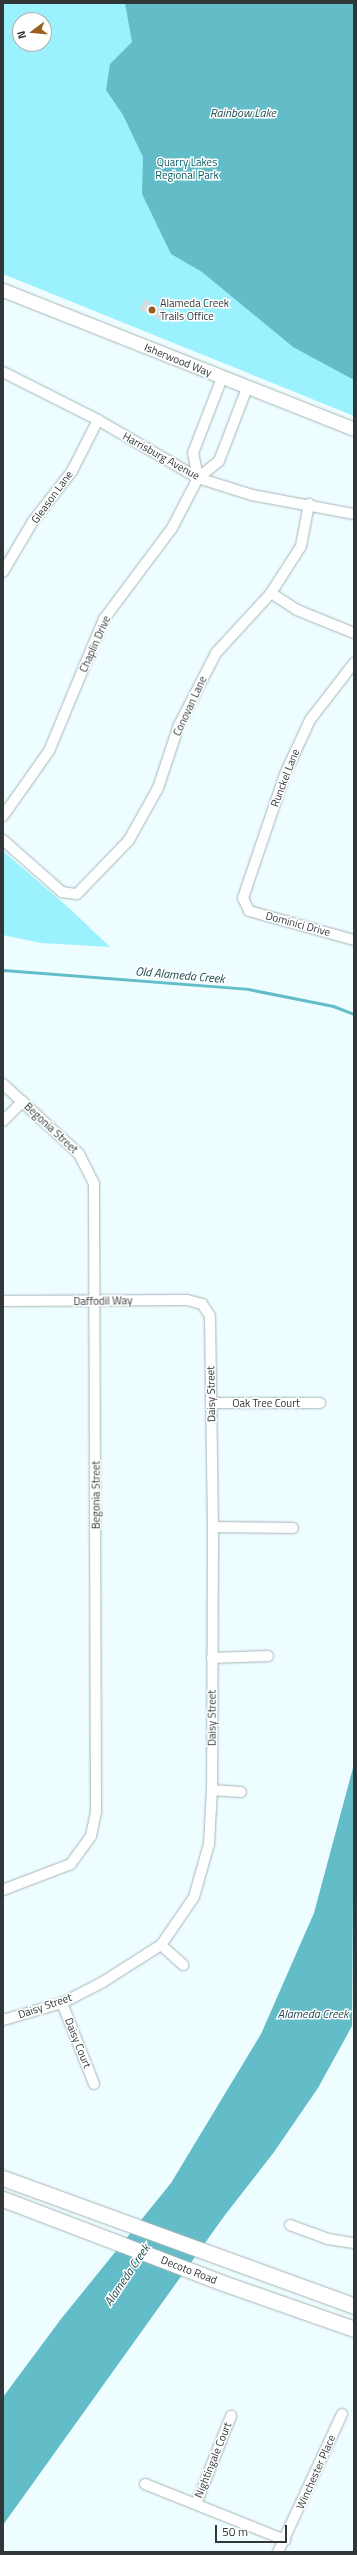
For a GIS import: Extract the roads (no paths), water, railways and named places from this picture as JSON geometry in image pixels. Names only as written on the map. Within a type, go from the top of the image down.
[{"type":"main road","name":"Decoto Road","points":[[3,2178],[234,2264],[354,2306]]},
{"type":"main road","name":"Decoto Road","points":[[3,2199],[220,2282],[354,2329]]},
{"type":"street","name":"Isherwood Way","points":[[3,290],[247,388],[354,429]]},
{"type":"street","name":"Harrisburg Avenue","points":[[3,372],[98,420],[198,478],[252,495],[309,504],[354,514]]},
{"type":"street","points":[[198,478],[193,453],[222,378]]},
{"type":"street","name":"Chaplin Drive","points":[[3,816],[49,751],[104,619],[172,528],[198,478],[219,461],[247,388]]},
{"type":"street","name":"Gleason Lane","points":[[3,572],[33,521],[72,471],[98,420]]},
{"type":"street","name":"Conovan Lane","points":[[3,840],[62,892],[77,894],[129,840],[158,788],[179,725],[216,652],[271,593],[301,546],[309,504]]},
{"type":"street","points":[[271,593],[298,610],[354,633]]},
{"type":"street","name":"Runckel Lane","points":[[244,907],[243,898],[285,774],[310,720],[354,663]]},
{"type":"street","name":"Dominici Drive","points":[[244,907],[249,911],[354,940]]},
{"type":"street","name":"Begonia Street","points":[[3,1084],[79,1154],[94,1183],[96,1301],[96,1812],[91,1836],[71,1864],[3,1888]]},
{"type":"street","points":[[3,1121],[23,1101]]},
{"type":"street","name":"Daffodil Way","points":[[3,1301],[187,1300],[202,1304]]},
{"type":"street","name":"Daisy Street","points":[[3,2020],[62,2003],[103,1982],[161,1945],[194,1897],[209,1844],[212,1790],[214,1527],[210,1316],[202,1304]]},
{"type":"street","name":"Oak Tree Court","points":[[211,1403],[320,1403]]},
{"type":"street","points":[[214,1527],[294,1528]]},
{"type":"street","points":[[212,1658],[268,1656]]},
{"type":"street","points":[[212,1790],[241,1792]]},
{"type":"street","points":[[161,1945],[183,1965]]},
{"type":"street","name":"Daisy Court","points":[[62,2003],[94,2084]]},
{"type":"street","points":[[290,2226],[328,2239],[354,2243]]},
{"type":"street","name":"Winchester Place","points":[[278,2552],[286,2540],[342,2414]]},
{"type":"street","name":"Nightingale Court","points":[[196,2504],[231,2416]]},
{"type":"street","points":[[145,2484],[286,2540]]},
{"type":"water","name":"Rainbow Lake","points":[[125,3],[354,3],[354,380],[293,347],[202,272],[171,254],[142,194],[143,157],[123,115],[106,90],[110,64],[132,42]]},
{"type":"water","name":"Alameda Creek","points":[[354,1764],[352,2026],[318,2088],[274,2152],[225,2215],[3,2525],[3,2397],[61,2319],[171,2183],[261,2034],[314,1913]]},
{"type":"waterway","name":"Old Alameda Creek","points":[[3,970],[248,989],[333,1006],[354,1014]]},
{"type":"place","name":"Alameda Creek Trails Office","points":[[152,310]]},
{"type":"park label","name":"Quarry Lakes Regional Park","points":[[187,169]]}]
